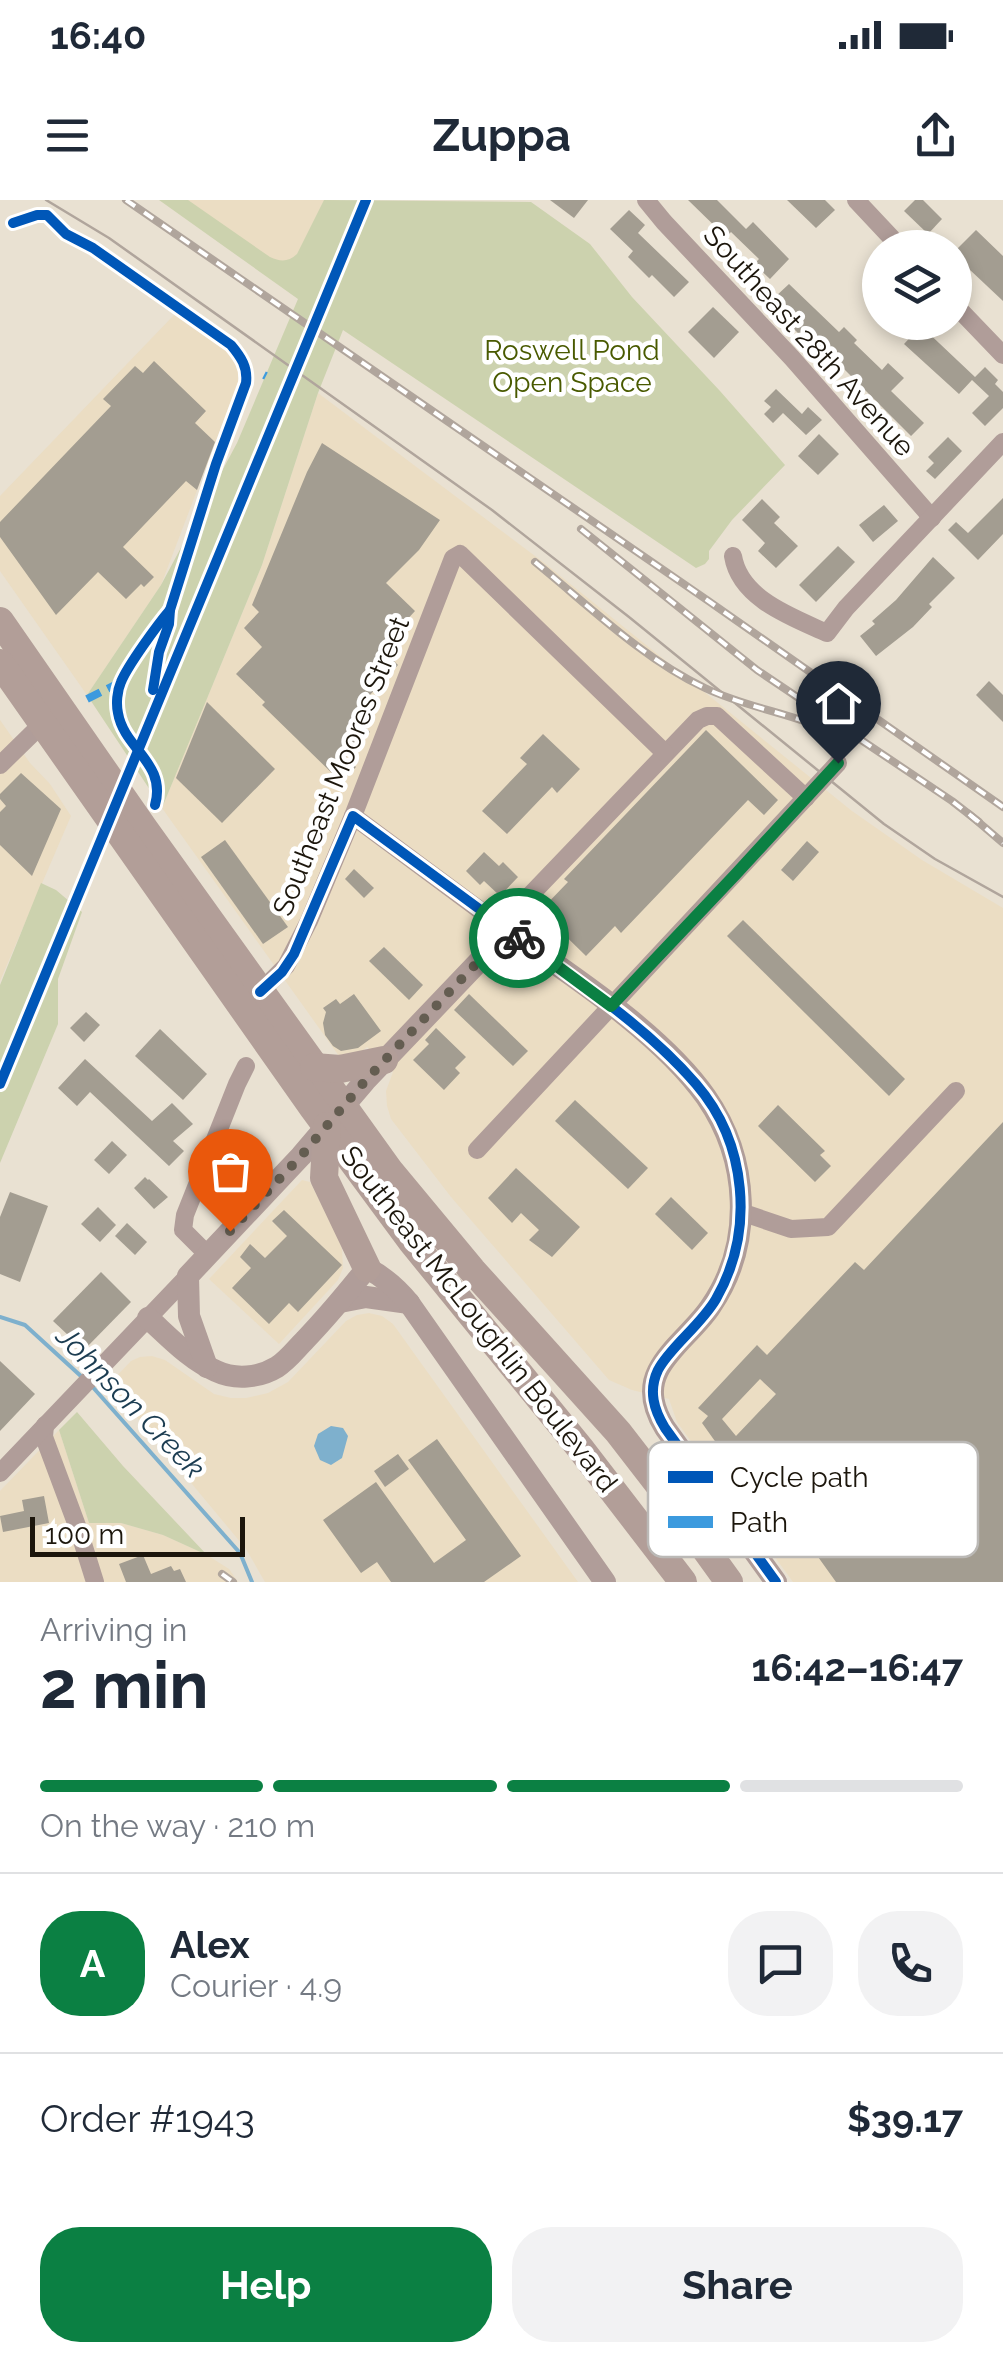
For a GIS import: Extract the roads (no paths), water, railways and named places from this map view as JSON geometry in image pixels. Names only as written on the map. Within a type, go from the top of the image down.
[{"type":"highway","name":"Southeast McLoughlin Boulevard","points":[[0,621],[314,1067],[334,1116],[618,1432],[648,1471]]},
{"type":"highway","name":"Southeast McLoughlin Boulevard","points":[[0,663],[334,1116],[412,1242],[648,1536]]},
{"type":"highway","points":[[314,1067],[340,1069],[384,1060]]},
{"type":"highway","points":[[334,1116],[324,1178],[367,1268]]},
{"type":"highway","name":"Southeast McLoughlin Boulevard","points":[[664,1557],[683,1582]]},
{"type":"highway","name":"Southeast McLoughlin Boulevard","points":[[710,1557],[728,1582]]},
{"type":"street","name":"Southeast 28th Avenue","points":[[646,200],[932,518]]},
{"type":"street","points":[[856,200],[884,230]]},
{"type":"street","points":[[972,322],[1003,355]]},
{"type":"street","points":[[734,556],[744,581],[762,599],[827,633],[1003,442]]},
{"type":"street","name":"Southeast Moores Street","points":[[260,992],[282,972],[294,954],[353,816],[453,558],[460,554],[665,754]]},
{"type":"street","points":[[0,1472],[208,1255],[508,930],[514,911],[698,720],[717,716],[806,798]]},
{"type":"street","points":[[0,765],[42,724]]},
{"type":"street","points":[[476,1150],[838,763]]},
{"type":"street","points":[[353,816],[611,1006],[668,1055],[714,1110],[735,1161],[741,1212],[738,1243],[721,1289],[697,1326],[659,1368],[653,1385],[658,1416],[675,1442]]},
{"type":"street","points":[[208,1255],[184,1230],[184,1216],[246,1066]]},
{"type":"street","points":[[741,1212],[791,1229],[828,1227],[956,1091]]},
{"type":"street","points":[[148,1318],[207,1366],[239,1377],[260,1374],[274,1369],[292,1354],[367,1268],[388,1281],[408,1303],[605,1582]]},
{"type":"street","points":[[188,1276],[189,1316],[207,1366]]},
{"type":"street","points":[[340,1302],[366,1297],[408,1303]]},
{"type":"street","points":[[45,1425],[44,1437],[95,1582]]},
{"type":"street","points":[[758,1557],[776,1582]]},
{"type":"water","points":[[331,1426],[343,1428],[348,1436],[342,1458],[331,1465],[320,1460],[314,1446],[318,1434]]},
{"type":"waterway","name":"Johnson Creek","points":[[0,1317],[25,1325],[83,1378]]},
{"type":"waterway","name":"Johnson Creek","points":[[90,1384],[240,1553],[252,1582]]},
{"type":"tram line","points":[[46,200],[109,238],[492,510],[884,824],[935,859],[1003,897]]},
{"type":"railway","points":[[126,200],[1003,807]]},
{"type":"railway","points":[[581,529],[757,670],[979,822]]},
{"type":"railway","points":[[535,562],[617,630],[682,676],[721,695],[838,734]]},
{"type":"railway","points":[[969,814],[1003,843]]},
{"type":"railway","points":[[222,1574],[233,1582]]},
{"type":"park label","name":"Roswell Pond Open Space","points":[[572,366]]}]
